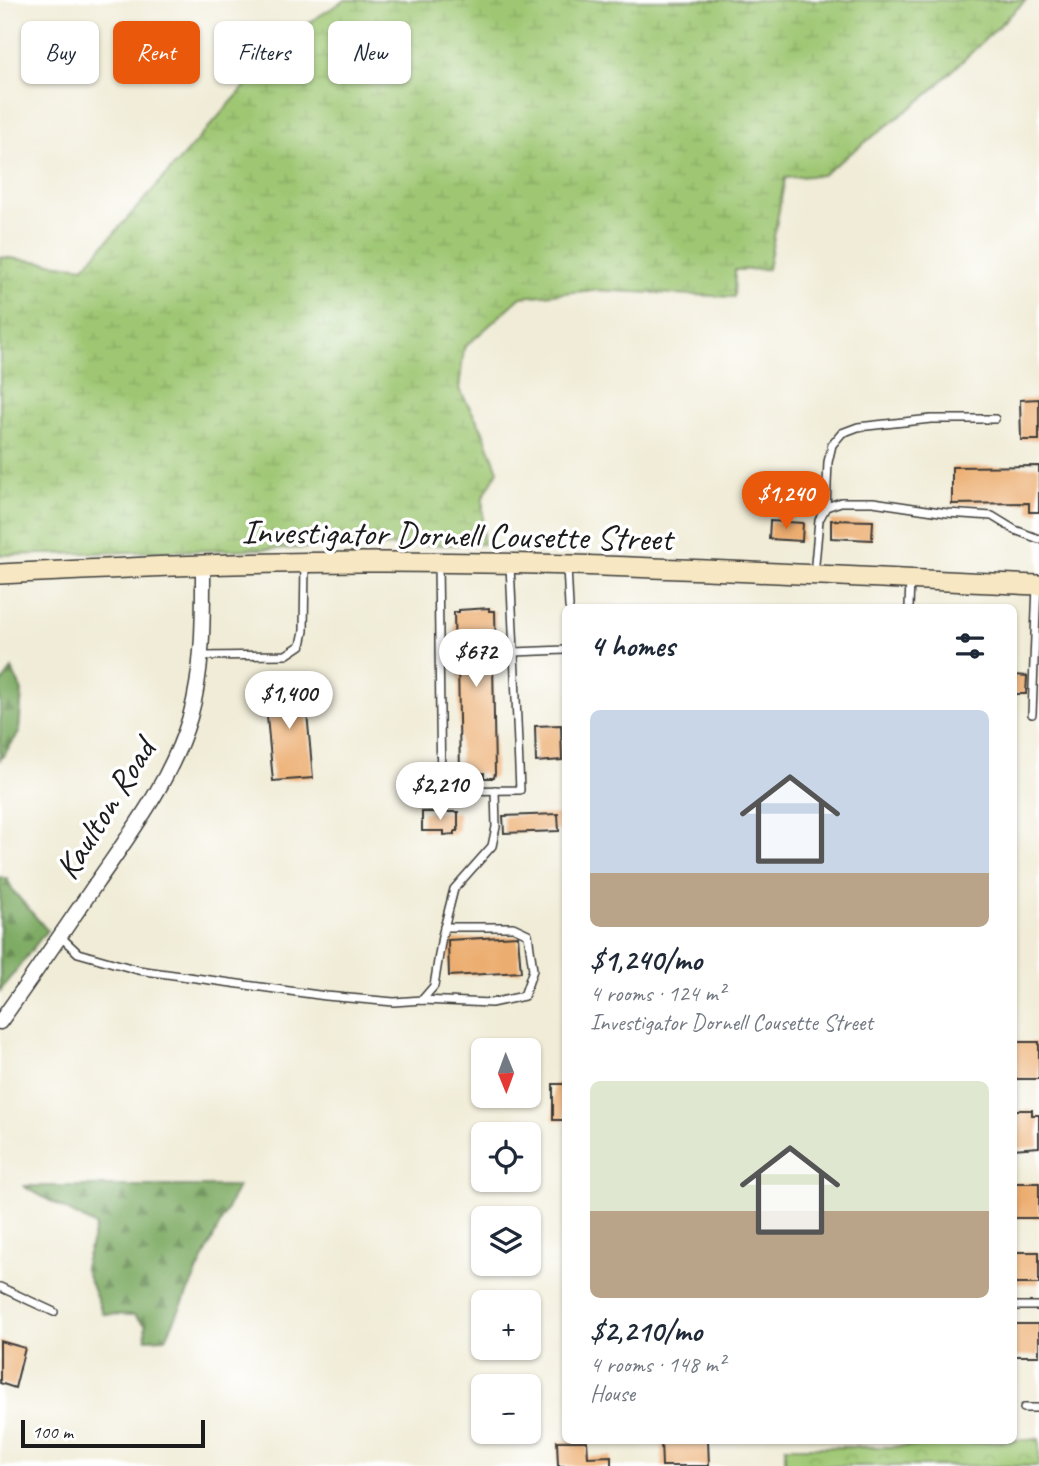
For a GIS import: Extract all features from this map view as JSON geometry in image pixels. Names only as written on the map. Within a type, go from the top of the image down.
[{"type":"main road","name":"Investigator Dornell Cousette Street","points":[[0,574],[203,564],[438,563],[567,565],[1038,585]]},
{"type":"street","name":"Kaulton Road","points":[[0,1022],[139,822],[175,757],[190,715],[201,656],[203,564]]},
{"type":"lane","points":[[814,575],[819,520],[826,507],[828,462],[832,445],[842,433],[858,427],[931,419],[995,419]]},
{"type":"lane","points":[[826,507],[841,502],[873,502],[947,513],[992,516],[1015,530],[1039,539]]},
{"type":"lane","points":[[201,656],[286,655],[301,645],[304,631],[305,562]]},
{"type":"lane","points":[[438,563],[441,791],[520,790],[510,564]]},
{"type":"lane","points":[[567,565],[569,604]]},
{"type":"lane","points":[[909,604],[911,579]]},
{"type":"lane","points":[[1032,714],[1038,585]]},
{"type":"lane","points":[[514,652],[562,650]]},
{"type":"lane","points":[[422,1000],[434,986],[444,927],[454,889],[492,846],[496,827],[495,790]]},
{"type":"lane","points":[[60,936],[78,953],[138,970],[326,996],[394,1002],[422,1000],[491,1003],[523,996],[533,970],[528,934],[513,927],[444,927]]},
{"type":"lane","points":[[0,1287],[54,1312]]},
{"type":"lane","points":[[1017,1306],[1039,1306]]},
{"type":"lane","points":[[1024,1408],[1039,1408]]},
{"type":"green space","points":[[345,0],[1026,0],[925,97],[822,175],[785,178],[768,269],[735,270],[734,297],[594,290],[521,297],[464,348],[459,389],[482,429],[498,471],[483,497],[483,544],[0,555],[0,257],[84,267],[248,84],[314,84],[314,21],[311,21]]},
{"type":"green space","points":[[12,669],[22,691],[19,733],[0,760],[0,685]]},
{"type":"green space","points":[[0,877],[7,879],[14,892],[47,930],[0,991]]},
{"type":"green space","points":[[23,1186],[238,1186],[166,1338],[146,1339],[145,1324],[134,1315],[103,1314],[84,1267],[96,1226]]},
{"type":"green space","points":[[1039,1439],[1039,1466],[785,1466],[785,1447],[1017,1444],[1017,1440]]},
{"type":"building","points":[[1039,399],[1039,440],[1021,440],[1020,400]]},
{"type":"building","points":[[1039,466],[1039,512],[1029,512],[1029,503],[952,504],[952,467]]},
{"type":"building","points":[[831,520],[873,521],[872,540],[831,538]]},
{"type":"building","points":[[770,521],[803,523],[802,541],[769,539]]},
{"type":"building","points":[[489,608],[489,611],[495,611],[495,773],[494,778],[484,778],[484,773],[460,774],[458,663],[455,663],[454,612]]},
{"type":"building","points":[[1017,675],[1027,676],[1026,694],[1017,694]]},
{"type":"building","points":[[304,680],[313,778],[273,781],[264,684]]},
{"type":"building","points":[[561,725],[562,760],[536,762],[535,726]]},
{"type":"building","points":[[422,812],[458,812],[458,831],[444,835],[444,831],[422,831]]},
{"type":"building","points":[[558,814],[559,831],[504,833],[503,816]]},
{"type":"building","points":[[518,936],[521,972],[449,976],[448,940]]},
{"type":"building","points":[[1017,1042],[1039,1042],[1039,1079],[1017,1079]]},
{"type":"building","points":[[553,1084],[562,1084],[562,1120],[553,1120]]},
{"type":"building","points":[[1017,1110],[1032,1110],[1032,1115],[1039,1115],[1039,1147],[1017,1149]]},
{"type":"building","points":[[1017,1183],[1039,1183],[1039,1218],[1017,1218]]},
{"type":"building","points":[[1017,1252],[1039,1252],[1039,1284],[1017,1284]]},
{"type":"building","points":[[1017,1324],[1039,1324],[1039,1356],[1017,1356]]},
{"type":"building","points":[[0,1341],[25,1348],[15,1388],[0,1383]]},
{"type":"building","points":[[557,1441],[562,1441],[562,1444],[587,1444],[588,1457],[611,1456],[611,1466],[558,1466]]},
{"type":"building","points":[[661,1444],[708,1444],[709,1466],[662,1466]]}]
